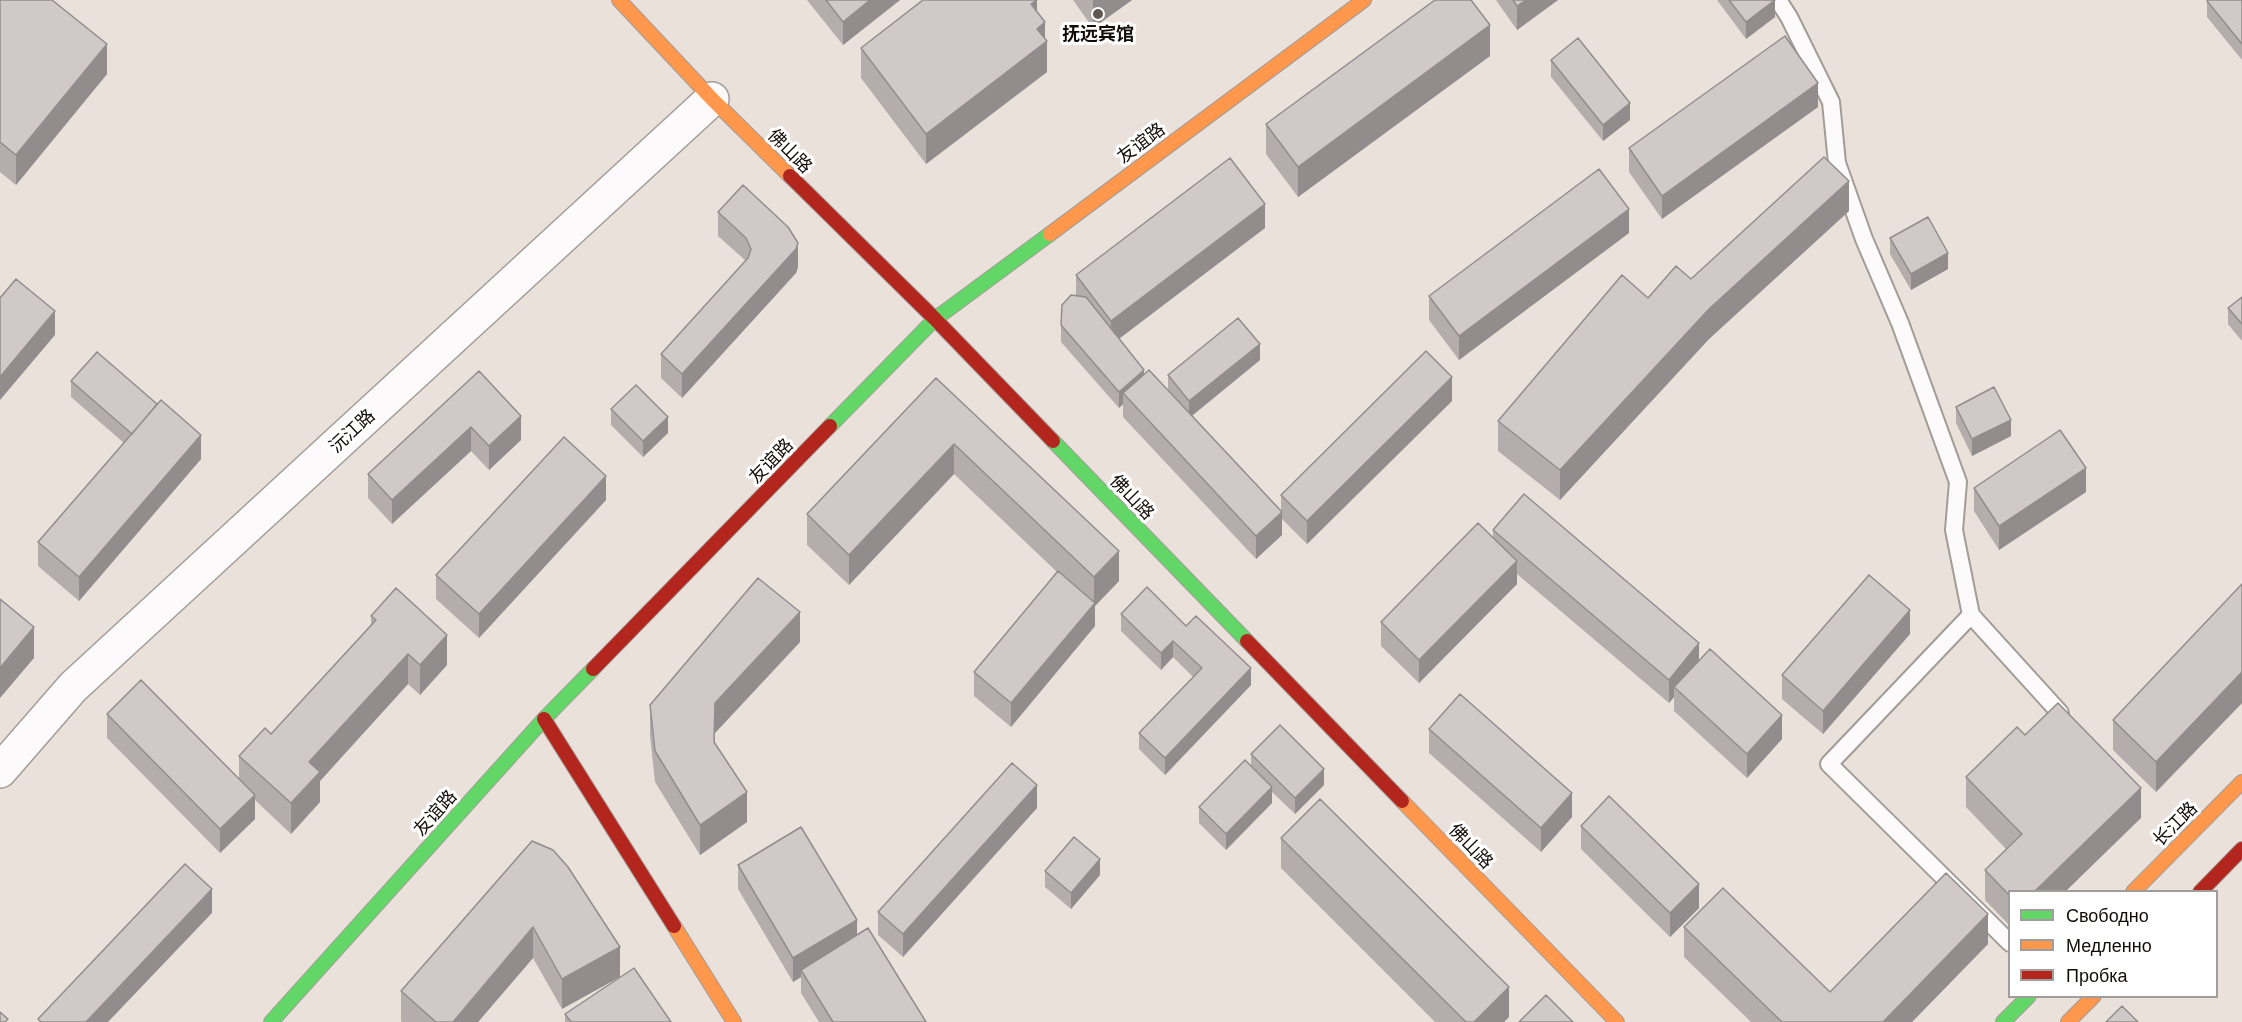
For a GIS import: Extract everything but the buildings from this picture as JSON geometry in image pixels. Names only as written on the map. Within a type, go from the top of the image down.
[{"type":"street","name":"佛山路","points":[[619,0],[712,99],[934,319],[1617,1022]]},
{"type":"street","name":"友谊路","points":[[271,1022],[544,719],[934,319],[1364,0]]},
{"type":"street","name":"沅江路","points":[[0,771],[73,687],[712,99]]},
{"type":"street","points":[[544,719],[734,1022]]},
{"type":"street","name":"长江路","points":[[2134,890],[2242,783]]},
{"type":"street","points":[[2201,890],[2242,849]]},
{"type":"street","points":[[2004,1022],[2027,998]]},
{"type":"street","points":[[2068,1022],[2092,998]]},
{"type":"lane","points":[[1778,0],[1832,102],[1838,163],[1864,239],[1903,333],[1958,482],[1954,530],[1971,615],[2060,713]]},
{"type":"lane","points":[[1971,615],[1830,764],[2008,941]]},
{"type":"traffic: fast","points":[[830,426],[935,319],[1050,234]]},
{"type":"traffic: fast","points":[[1053,441],[1247,641]]},
{"type":"traffic: fast","points":[[271,1022],[544,719],[593,669]]},
{"type":"traffic: fast","points":[[2003,1022],[2027,998]]},
{"type":"traffic: slow","points":[[619,0],[712,99],[790,176]]},
{"type":"traffic: slow","points":[[1050,234],[1364,0]]},
{"type":"traffic: slow","points":[[2135,890],[2242,782]]},
{"type":"traffic: slow","points":[[1402,801],[1617,1022]]},
{"type":"traffic: slow","points":[[674,926],[734,1022]]},
{"type":"traffic: slow","points":[[2068,1022],[2092,998]]},
{"type":"traffic: jam","points":[[790,176],[935,319],[1053,441]]},
{"type":"traffic: jam","points":[[593,669],[830,426]]},
{"type":"traffic: jam","points":[[1247,641],[1402,801]]},
{"type":"traffic: jam","points":[[544,719],[674,926]]},
{"type":"traffic: jam","points":[[2202,890],[2242,849]]},
{"type":"place","name":"抚远宾馆","points":[[1098,14]]}]
